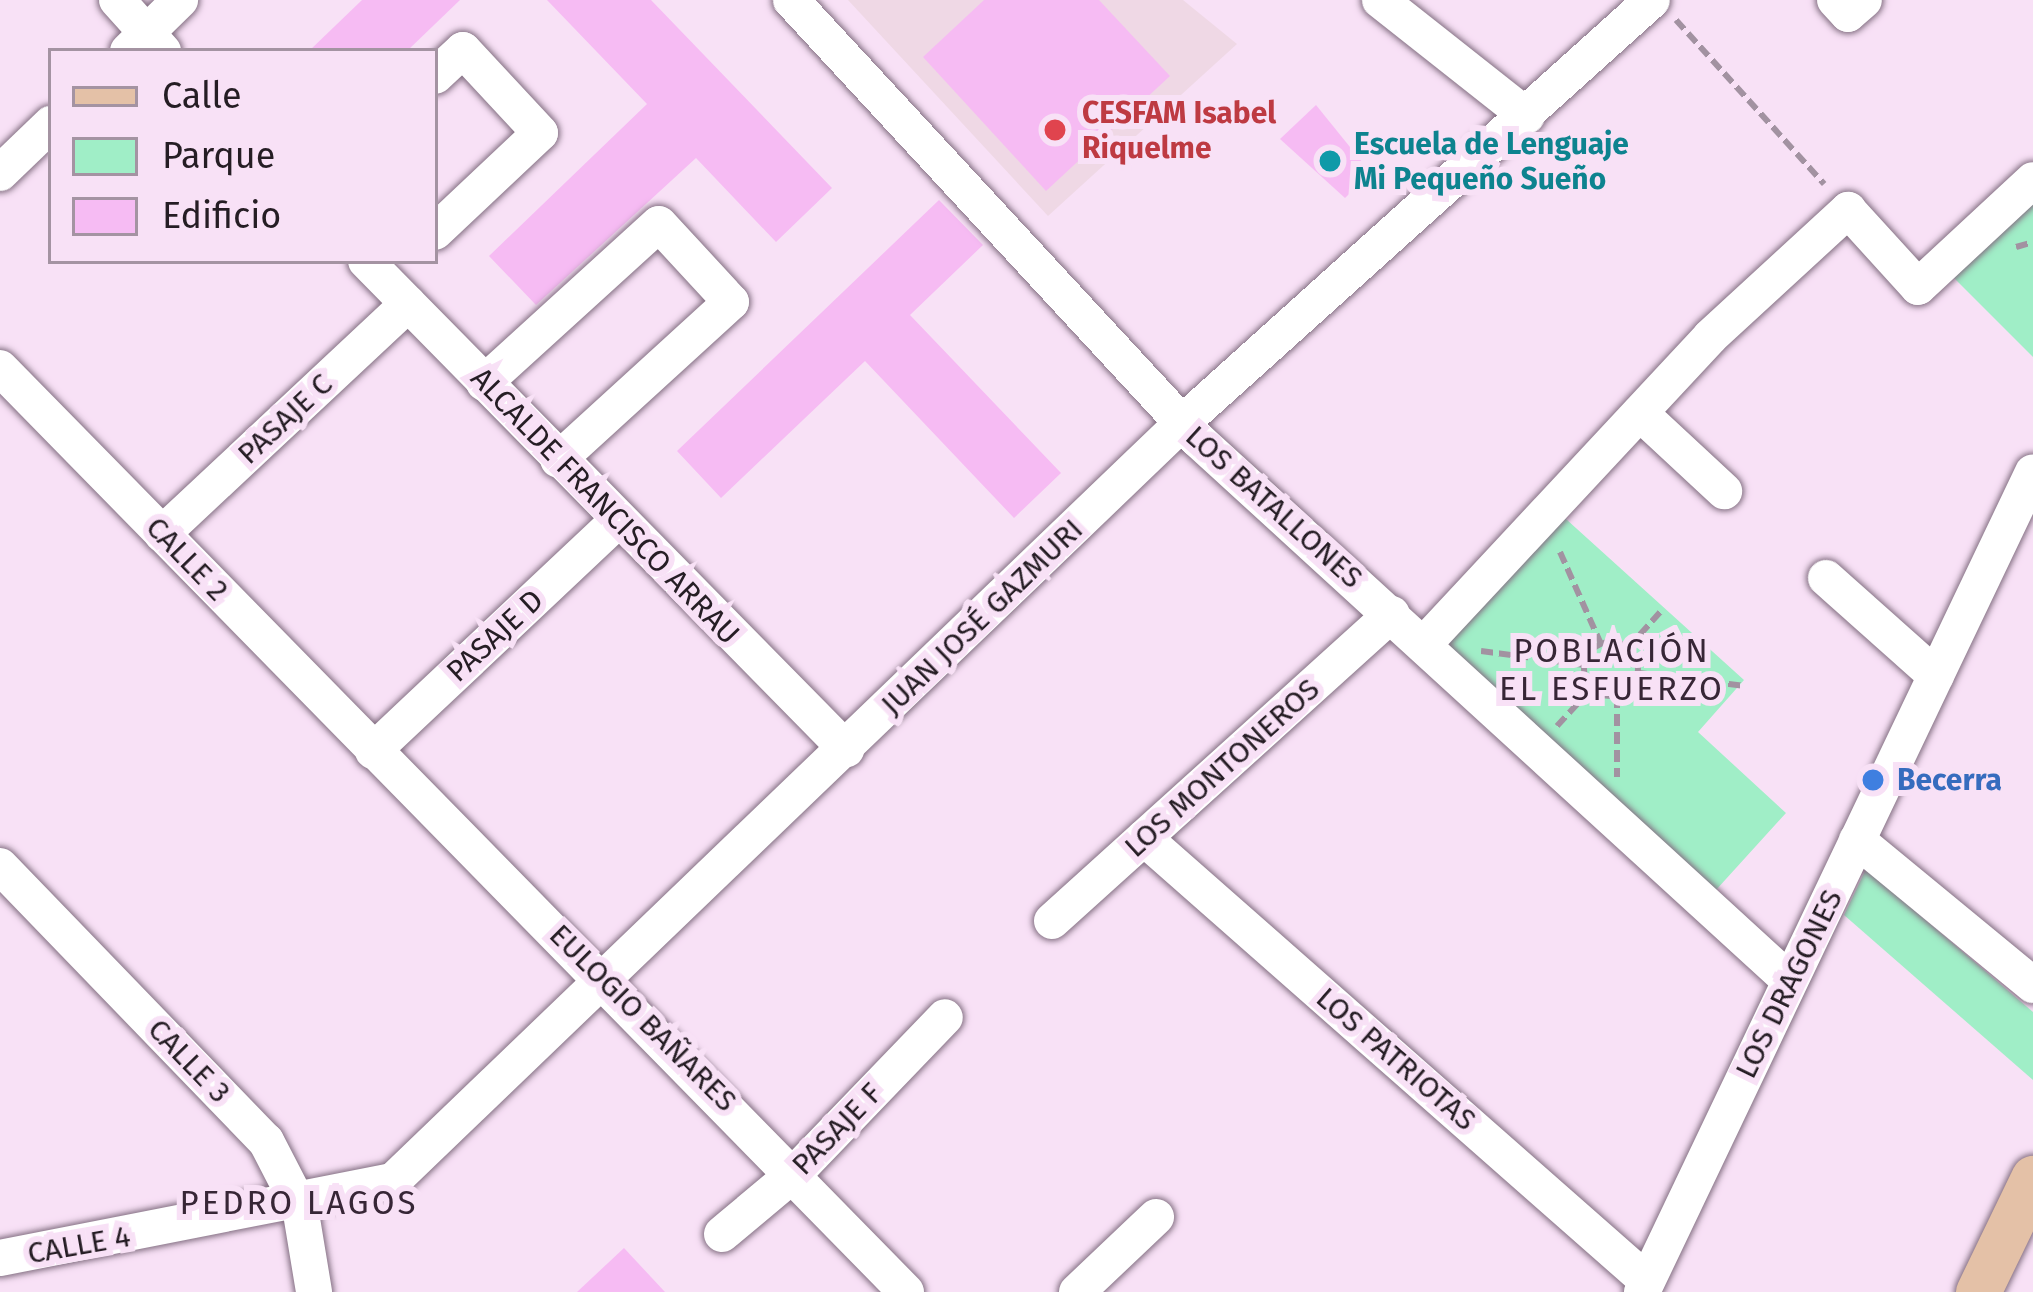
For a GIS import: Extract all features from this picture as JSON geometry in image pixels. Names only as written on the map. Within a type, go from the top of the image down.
[{"type":"main road","points":[[1978,1292],[2033,1178]]},
{"type":"street","points":[[117,0],[146,45],[181,0]]},
{"type":"street","points":[[1380,0],[1527,116]]},
{"type":"street","points":[[1835,0],[1849,14],[1864,0]]},
{"type":"street","name":"LOS BATALLONES","points":[[805,5],[1182,423],[1618,815],[1790,981]]},
{"type":"street","name":"JUAN JOSÉ GAZMURI","points":[[300,1207],[393,1181],[1182,423],[1527,116],[1663,9]]},
{"type":"street","points":[[438,73],[463,50],[541,133],[438,229]]},
{"type":"street","points":[[0,173],[48,127]]},
{"type":"street","points":[[1425,644],[1640,412],[1848,210],[1918,287],[2033,180]]},
{"type":"street","points":[[484,383],[659,224],[731,302],[558,460]]},
{"type":"street","name":"ALCALDE FRANCISCO ARRAU","points":[[390,276],[558,460],[846,749]]},
{"type":"street","name":"PASAJE C","points":[[162,534],[390,276]]},
{"type":"street","name":"CALLE 2","points":[[0,368],[373,751]]},
{"type":"street","points":[[1640,412],[1724,491]]},
{"type":"street","name":"LOS DRAGONES","points":[[1644,1287],[2033,472]]},
{"type":"street","name":"PASAJE D","points":[[373,751],[616,520]]},
{"type":"street","points":[[1826,578],[1936,676]]},
{"type":"street","name":"LOS MONTONEROS","points":[[1052,921],[1392,614]]},
{"type":"street","name":"EULOGIO BAÑARES","points":[[373,751],[605,979],[906,1292]]},
{"type":"street","name":"LOS PATRIOTAS","points":[[1144,838],[1644,1287]]},
{"type":"street","points":[[1858,840],[2033,985]]},
{"type":"street","name":"CALLE 3","points":[[0,866],[266,1141],[300,1207],[314,1292]]},
{"type":"street","name":"PASAJE F","points":[[722,1234],[795,1173],[945,1017]]},
{"type":"street","name":"CALLE 4","points":[[0,1258],[300,1207]]},
{"type":"street","points":[[1077,1292],[1156,1217]]},
{"type":"path","points":[[1663,9],[1848,210]]},
{"type":"path","points":[[1544,516],[1601,644]]},
{"type":"path","points":[[1628,647],[1662,610]]},
{"type":"path","points":[[1425,644],[1584,665]]},
{"type":"path","points":[[1601,644],[1628,647]]},
{"type":"path","points":[[1584,665],[1601,644]]},
{"type":"path","points":[[1628,647],[1639,673]]},
{"type":"path","points":[[1584,665],[1591,689]]},
{"type":"path","points":[[1639,673],[1745,686]]},
{"type":"path","points":[[1618,815],[1617,696],[1639,673]]},
{"type":"path","points":[[1539,745],[1591,689]]},
{"type":"path","points":[[1591,689],[1617,696]]},
{"type":"shaded area","name":"CESFAM Isabel Riquelme","points":[[848,0],[1183,0],[1237,44],[1048,216]]},
{"type":"green space","points":[[2033,199],[2033,357],[1954,278]]},
{"type":"green space","points":[[1556,510],[1744,680],[1698,732],[1786,813],[1716,890],[1440,640]]},
{"type":"green space","points":[[1866,869],[2033,1012],[2033,1080],[1844,915]]},
{"type":"building","points":[[362,0],[460,0],[410,48],[312,48]]},
{"type":"building","points":[[547,0],[651,0],[832,188],[776,242],[696,158],[536,305],[489,256],[647,104]]},
{"type":"building","name":"CESFAM Isabel Riquelme","points":[[984,0],[1099,0],[1170,76],[1046,191],[923,57]]},
{"type":"building","name":"Escuela de Lenguaje Mi Pequeño Sueño","points":[[1316,105],[1371,173],[1345,198],[1280,139]]},
{"type":"building","points":[[939,200],[983,245],[910,315],[1061,473],[1014,518],[865,361],[721,498],[677,451]]},
{"type":"building","points":[[624,1248],[665,1292],[577,1292]]},
{"type":"place","name":"CESFAM Isabel Riquelme","points":[[1055,130]]},
{"type":"place","name":"Escuela de Lenguaje Mi Pequeño Sueño","points":[[1330,161]]},
{"type":"place","name":"Becerra","points":[[1873,780]]},
{"type":"district","name":"POBLACIÓN EL ESFUERZO","points":[[1612,671]]},
{"type":"district","name":"PEDRO LAGOS","points":[[299,1204]]}]
